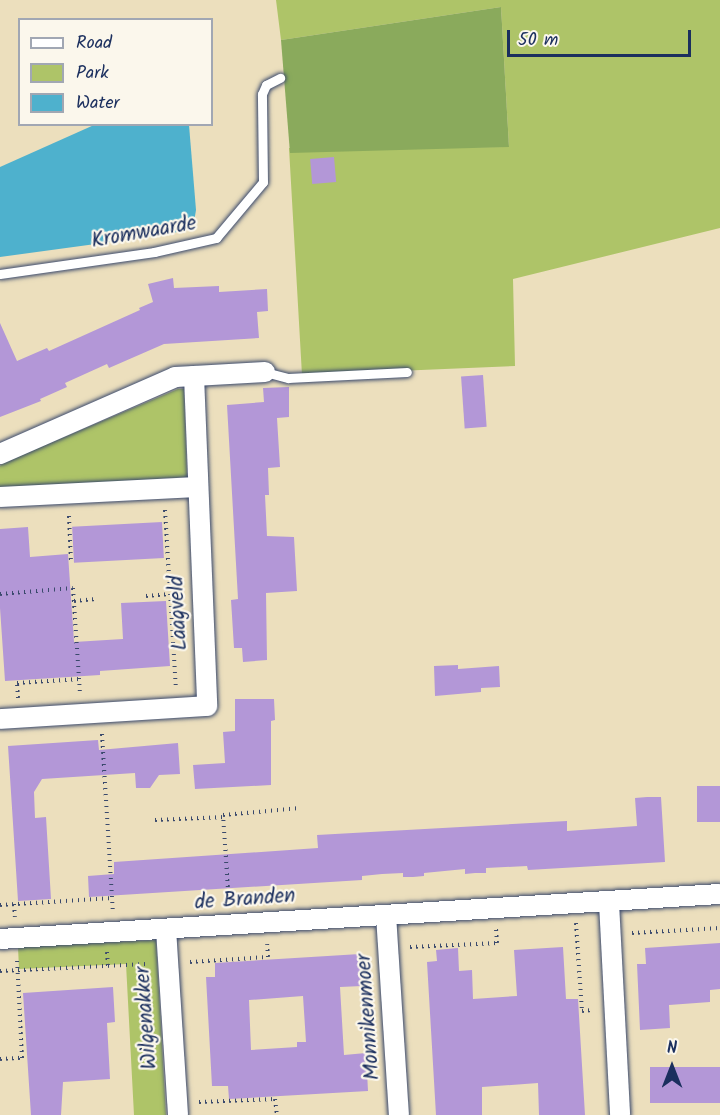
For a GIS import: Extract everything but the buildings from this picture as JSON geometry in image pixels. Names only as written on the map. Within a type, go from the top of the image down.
[{"type":"street","points":[[0,454],[175,377],[265,372]]},
{"type":"street","name":"Laagveld","points":[[9,718],[207,706],[194,375]]},
{"type":"street","points":[[0,497],[197,487]]},
{"type":"street","name":"de Branden","points":[[8,938],[609,903],[720,894]]},
{"type":"street","points":[[609,903],[620,1115]]},
{"type":"street","name":"Monnikenmoer","points":[[386,915],[399,1115]]},
{"type":"street","name":"Wilgenakker","points":[[166,929],[177,1109]]},
{"type":"lane","name":"Kromwaarde","points":[[0,274],[154,252],[216,238],[263,182],[262,94],[266,85],[280,78]]},
{"type":"lane","points":[[265,372],[288,378],[407,372]]},
{"type":"path","name":"Laagveld","points":[[164,488],[177,708]]},
{"type":"path","points":[[68,494],[71,561]]},
{"type":"path","points":[[0,594],[73,588],[79,679],[91,713],[115,932]]},
{"type":"path","points":[[146,596],[170,594]]},
{"type":"path","points":[[74,601],[96,599]]},
{"type":"path","points":[[9,718],[17,683],[79,679]]},
{"type":"path","points":[[155,820],[224,817],[223,815],[300,808]]},
{"type":"path","points":[[224,817],[230,925]]},
{"type":"path","points":[[0,905],[112,898]]},
{"type":"path","points":[[0,1059],[22,1058],[8,938],[14,904]]},
{"type":"path","points":[[574,905],[582,1011],[615,1009]]},
{"type":"path","points":[[388,948],[497,943],[494,909]]},
{"type":"path","points":[[610,935],[720,928]]},
{"type":"path","points":[[177,1109],[275,1099],[277,1115]]},
{"type":"green space","points":[[276,0],[720,0],[720,228],[513,279],[515,366],[302,375],[289,148],[509,147],[501,7],[281,40]]},
{"type":"green space","points":[[501,7],[509,147],[290,153],[281,40]]},
{"type":"green space","points":[[178,389],[184,389],[187,477],[0,490],[0,466],[3,463]]},
{"type":"green space","points":[[156,940],[166,1115],[134,1115],[126,964],[19,969],[18,947]]},
{"type":"water","points":[[92,126],[189,126],[196,210],[193,228],[169,234],[0,257],[0,167]]}]
